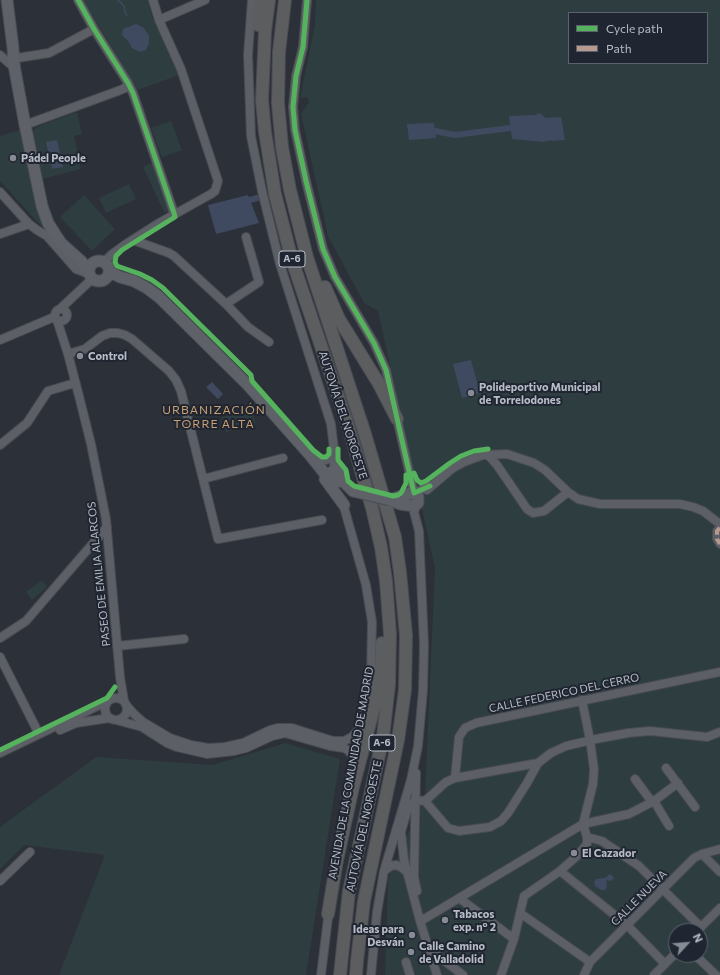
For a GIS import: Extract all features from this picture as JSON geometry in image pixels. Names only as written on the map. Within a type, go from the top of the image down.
[{"type":"highway","points":[[260,0],[256,45],[262,100]]},
{"type":"highway","name":"AUTOVÍA DEL NOROESTE","points":[[269,0],[265,31],[262,100],[265,132],[275,194],[290,253],[349,429],[372,508],[382,547],[390,634],[389,684],[383,737],[349,891],[340,975]]},
{"type":"highway","name":"AUTOVÍA DEL NOROESTE","points":[[285,0],[279,52],[278,103],[282,147],[290,190],[307,257],[365,434],[395,537],[406,634],[405,690],[398,740],[364,901],[356,975]]},
{"type":"highway","points":[[282,147],[329,299],[339,319],[382,389],[397,419]]},
{"type":"highway","points":[[328,914],[351,795],[376,700],[380,673],[382,611],[374,546],[372,508]]},
{"type":"main road","points":[[5,5],[15,57],[25,125],[42,206],[48,223],[61,243],[89,270],[98,282],[107,271]]},
{"type":"main road","points":[[89,270],[98,261],[107,271],[134,281],[159,297],[248,385],[314,458],[326,475],[335,477],[345,489],[396,500],[410,493],[416,500]]},
{"type":"main road","points":[[299,443],[302,452],[329,484],[344,505]]},
{"type":"street","points":[[78,0],[133,93],[174,213]]},
{"type":"street","points":[[107,271],[111,256],[174,213],[211,194],[215,191],[218,181],[181,68],[159,20],[153,0]]},
{"type":"street","name":"AVENIDA DE LA COMUNIDAD DE MADRID","points":[[252,0],[248,55],[251,136],[262,191],[280,264],[331,424],[335,477],[366,585],[372,622],[370,676],[330,884],[321,975]]},
{"type":"street","points":[[307,0],[303,47],[296,76],[293,107],[294,130],[323,248],[335,277],[374,343],[386,370],[416,500],[414,512],[419,536],[424,645],[423,690],[415,800],[414,877],[424,919],[441,975]]},
{"type":"street","points":[[159,20],[202,1]]},
{"type":"street","points":[[0,55],[10,64],[15,57],[49,53],[94,29]]},
{"type":"street","points":[[25,125],[118,91],[125,88],[128,84]]},
{"type":"street","points":[[0,192],[29,224],[36,230],[48,236],[76,269],[89,270],[74,297],[61,316],[0,340]]},
{"type":"street","points":[[0,234],[29,224]]},
{"type":"street","points":[[226,304],[259,282],[246,237]]},
{"type":"street","points":[[133,240],[174,256],[226,304],[248,327],[268,342]]},
{"type":"street","name":"PASEO DE EMILIA ALARCOS","points":[[61,316],[63,340],[91,444],[107,527],[120,677],[125,703]]},
{"type":"street","points":[[68,354],[85,349],[102,336],[110,333],[118,333],[132,339],[169,371],[182,391],[218,539],[322,520]]},
{"type":"street","points":[[0,445],[27,423],[48,392],[75,383]]},
{"type":"street","points":[[416,500],[430,486],[453,468],[464,462],[476,457],[507,454],[534,463],[545,470],[568,492],[578,499],[600,504],[680,504],[703,511],[720,524]]},
{"type":"street","points":[[488,455],[497,465],[527,509],[533,513],[544,511],[568,492]]},
{"type":"street","points":[[314,458],[326,460],[334,457]]},
{"type":"street","points":[[203,479],[283,458]]},
{"type":"street","points":[[410,474],[417,486],[430,486]]},
{"type":"street","points":[[0,638],[26,621],[107,527]]},
{"type":"street","points":[[720,528],[717,531],[717,539],[720,544]]},
{"type":"street","points":[[94,542],[101,541],[109,547]]},
{"type":"street","points":[[118,646],[184,639]]},
{"type":"street","points":[[0,657],[39,734]]},
{"type":"street","name":"CALLE FEDERICO DEL CERRO","points":[[456,778],[459,737],[465,728],[476,723],[720,672]]},
{"type":"street","name":"PASEO DE EMILIA ALARCOS","points":[[111,699],[120,677]]},
{"type":"street","points":[[0,754],[111,699],[118,698],[125,703],[143,722],[178,744]]},
{"type":"street","points":[[111,699],[105,708],[106,715],[113,719],[142,728],[167,743],[178,744],[191,748],[233,746],[243,743],[270,730],[292,728],[344,744],[354,758]]},
{"type":"street","points":[[501,975],[514,939],[524,896],[560,871],[578,855],[587,844],[587,837],[583,824],[593,784],[594,769],[582,700]]},
{"type":"street","points":[[0,759],[76,723],[123,718],[127,712],[125,703]]},
{"type":"street","points":[[344,744],[360,729]]},
{"type":"street","points":[[425,801],[446,782],[456,778],[538,762],[551,753],[566,746],[590,740],[628,732],[650,731],[707,737],[720,732]]},
{"type":"street","points":[[371,975],[377,912],[384,871],[411,780],[418,746]]},
{"type":"street","points":[[415,800],[425,801],[448,828],[459,831],[490,826],[501,821],[508,813],[538,762]]},
{"type":"street","points":[[666,768],[695,807]]},
{"type":"street","points":[[635,779],[653,801],[669,826]]},
{"type":"street","points":[[424,919],[583,824],[629,814],[653,801],[678,783]]},
{"type":"street","points":[[415,800],[407,811],[401,832],[406,872],[437,975]]},
{"type":"street","points":[[587,837],[602,841],[639,866],[693,923]]},
{"type":"street","name":"CALLE NUEVA","points":[[584,975],[590,962],[694,858],[720,849]]},
{"type":"street","points":[[0,881],[30,852]]},
{"type":"street","points":[[702,854],[720,872]]},
{"type":"street","points":[[384,871],[391,866],[396,865],[401,867],[406,872]]},
{"type":"street","points":[[560,871],[627,925],[665,964]]},
{"type":"street","points":[[459,898],[514,939]]},
{"type":"street","points":[[705,923],[720,908]]},
{"type":"street","points":[[520,913],[590,962]]},
{"type":"street","points":[[434,953],[463,975]]},
{"type":"street","points":[[654,975],[668,961]]},
{"type":"street","points":[[406,962],[410,975]]},
{"type":"street","points":[[703,963],[716,975]]},
{"type":"shaded area","points":[[84,0],[148,0],[152,17],[179,75],[138,90]]},
{"type":"shaded area","points":[[316,0],[720,0],[720,975],[385,975],[388,879],[425,794],[435,568],[378,311],[364,303],[328,236],[301,114],[309,102],[307,97],[300,98],[315,25]]},
{"type":"shaded area","points":[[77,112],[82,134],[74,136],[81,169],[42,179],[32,132],[37,127]]},
{"type":"shaded area","points":[[171,121],[182,150],[162,157],[151,128]]},
{"type":"shaded area","name":"Pádel People","points":[[20,130],[42,227],[0,181],[0,136]]},
{"type":"shaded area","points":[[148,164],[154,164],[170,210],[169,212],[164,212],[143,167]]},
{"type":"shaded area","points":[[129,184],[136,199],[106,213],[99,198]]},
{"type":"shaded area","points":[[84,195],[115,229],[92,251],[60,217]]},
{"type":"shaded area","points":[[252,410],[256,425],[226,432],[222,417]]},
{"type":"shaded area","points":[[42,580],[47,587],[32,600],[26,592]]},
{"type":"shaded area","points":[[285,743],[340,759],[306,975],[59,975],[105,855],[24,845],[0,869],[0,827],[96,757],[213,765]]},
{"type":"water","points":[[136,24],[144,28],[149,36],[149,43],[146,50],[140,52],[132,48],[122,35],[123,29]]},
{"type":"water","points":[[539,113],[546,118],[561,117],[565,140],[551,140],[543,142],[512,139],[509,116],[535,115]]},
{"type":"water","points":[[434,123],[436,138],[409,140],[407,124]]},
{"type":"water","points":[[57,140],[63,167],[52,169],[46,142]]},
{"type":"water","points":[[248,195],[259,223],[216,234],[208,205]]},
{"type":"water","points":[[471,360],[480,393],[462,398],[453,364]]},
{"type":"water","points":[[212,382],[223,394],[218,399],[206,387]]},
{"type":"water","points":[[610,874],[614,878],[611,881],[606,880],[607,886],[605,890],[601,890],[595,886],[594,882],[596,879],[605,878]]},
{"type":"waterway","points":[[118,0],[124,6],[127,16]]},
{"type":"waterway","points":[[427,130],[455,135],[510,128]]},
{"type":"waterway","points":[[243,202],[257,198]]},
{"type":"marked path","points":[[720,528],[717,531],[717,539],[720,544]]},
{"type":"cycle path","points":[[78,0],[133,93],[175,217],[122,250],[116,256],[115,262],[117,266],[140,274],[163,288],[251,375],[252,381],[313,450],[322,457],[326,457],[329,454],[329,449]]},
{"type":"cycle path","points":[[307,0],[303,47],[296,76],[293,107],[295,130],[323,249],[335,277],[374,343],[386,370],[414,493],[430,486]]},
{"type":"cycle path","points":[[338,449],[338,460],[346,470],[348,481],[354,486],[393,496],[398,495],[401,493],[406,483],[406,475]]},
{"type":"cycle path","points":[[414,473],[417,480],[421,483],[461,456],[474,451],[488,449]]},
{"type":"cycle path","points":[[0,750],[107,698],[115,687]]},
{"type":"place","name":"Pádel People","points":[[13,158]]},
{"type":"place","name":"Control","points":[[80,356]]},
{"type":"place","name":"Polideportivo Municipal de Torrelodones","points":[[471,393]]},
{"type":"place","name":"El Cazador","points":[[574,853]]},
{"type":"place","name":"Tabacos exp. nº 2","points":[[445,920]]},
{"type":"place","name":"Ideas para Desván","points":[[412,935]]},
{"type":"place","name":"Calle Camino de Valladolid","points":[[411,952]]},
{"type":"district","name":"URBANIZACIÓN TORRE ALTA","points":[[214,417]]}]
